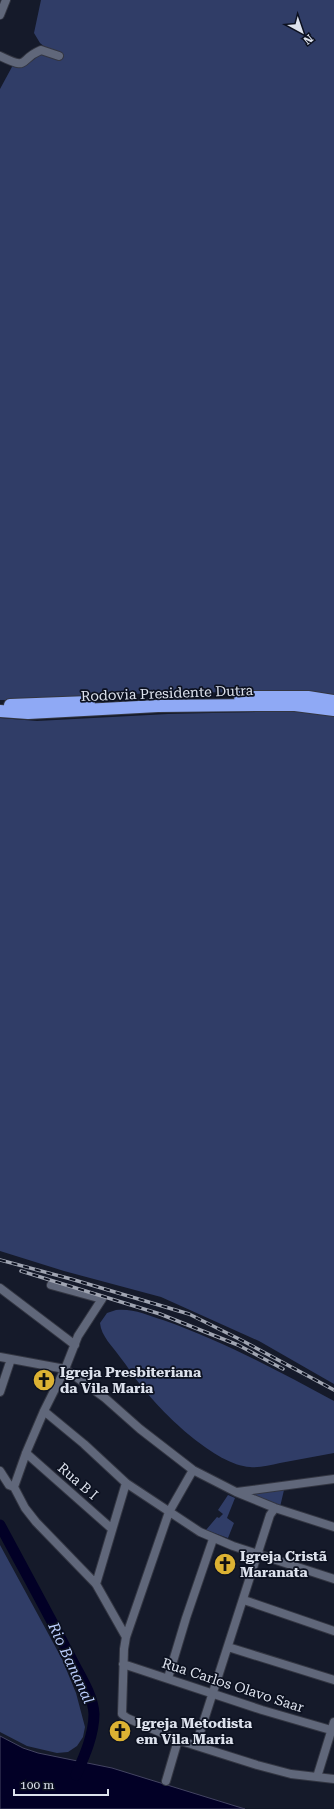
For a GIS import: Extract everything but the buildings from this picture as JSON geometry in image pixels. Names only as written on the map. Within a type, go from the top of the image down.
[{"type":"highway","name":"Rodovia Presidente Dutra","points":[[0,704],[266,696],[308,697],[334,701]]},
{"type":"highway","name":"Rodovia Presidente Dutra","points":[[0,711],[28,713],[158,706],[257,705],[295,705],[334,710]]},
{"type":"street","points":[[0,16],[6,0]]},
{"type":"street","points":[[0,56],[20,64],[24,63],[41,50],[59,56]]},
{"type":"street","points":[[14,1487],[26,1453],[44,1411],[66,1369],[78,1336],[102,1299],[51,1285]]},
{"type":"street","points":[[0,1288],[75,1345]]},
{"type":"street","points":[[0,1357],[66,1369],[105,1398],[140,1429],[193,1470],[236,1492],[275,1508],[334,1527]]},
{"type":"street","points":[[0,1392],[12,1359]]},
{"type":"street","points":[[44,1411],[84,1444],[126,1483],[213,1539],[334,1579]]},
{"type":"street","name":"Rua B I","points":[[26,1453],[112,1529]]},
{"type":"street","points":[[193,1470],[170,1512],[126,1637],[123,1664],[122,1714],[127,1718],[178,1740],[257,1766],[290,1774],[334,1779]]},
{"type":"street","points":[[0,1471],[8,1484],[14,1487],[25,1508],[36,1522],[96,1584],[126,1637]]},
{"type":"street","points":[[236,1492],[334,1479]]},
{"type":"street","points":[[96,1584],[126,1483]]},
{"type":"street","points":[[196,1745],[244,1600],[270,1515],[275,1508]]},
{"type":"street","points":[[168,1678],[186,1618],[213,1539]]},
{"type":"street","points":[[82,1568],[93,1569],[102,1565]]},
{"type":"street","points":[[244,1600],[334,1631]]},
{"type":"street","points":[[228,1647],[334,1680]]},
{"type":"street","name":"Rua Carlos Olavo Saar","points":[[123,1664],[262,1710],[333,1728]]},
{"type":"street","points":[[122,1704],[127,1678],[133,1671],[140,1669]]},
{"type":"street","points":[[316,1777],[333,1728]]},
{"type":"street","points":[[166,1781],[178,1740]]},
{"type":"shaded area","points":[[41,0],[334,0],[334,696],[181,692],[33,700],[0,700],[0,89],[13,65],[46,48],[40,43],[34,33]]},
{"type":"shaded area","points":[[297,711],[334,716],[334,1384],[259,1341],[161,1297],[64,1271],[0,1251],[0,718],[37,721],[168,714]]},
{"type":"shaded area","points":[[116,1310],[128,1310],[146,1314],[207,1337],[250,1357],[334,1401],[334,1453],[254,1467],[237,1464],[222,1458],[192,1437],[164,1412],[138,1381],[105,1337],[100,1323],[107,1313]]},
{"type":"shaded area","points":[[284,1490],[280,1507],[248,1494]]},
{"type":"shaded area","points":[[228,1495],[235,1498],[227,1518],[234,1523],[228,1538],[206,1530],[217,1517],[219,1518],[223,1514],[218,1510]]},
{"type":"shaded area","points":[[0,1545],[62,1659],[76,1693],[85,1727],[83,1737],[77,1746],[68,1752],[57,1753],[27,1746],[0,1732]]},
{"type":"shaded area","points":[[0,1736],[23,1748],[38,1753],[112,1768],[245,1809],[0,1809]]},
{"type":"waterway","name":"Rio Bananal","points":[[0,1525],[89,1693],[93,1707],[94,1722],[88,1746],[76,1775]]},
{"type":"railway","points":[[0,1260],[71,1279],[189,1314],[334,1390]]},
{"type":"railway","points":[[21,1271],[160,1314],[238,1345],[283,1369]]},
{"type":"place","name":"Igreja Presbiteriana da Vila Maria","points":[[44,1380]]},
{"type":"place","name":"Igreja Cristã Maranata","points":[[225,1564]]},
{"type":"place","name":"Igreja Metodista em Vila Maria","points":[[120,1731]]}]
